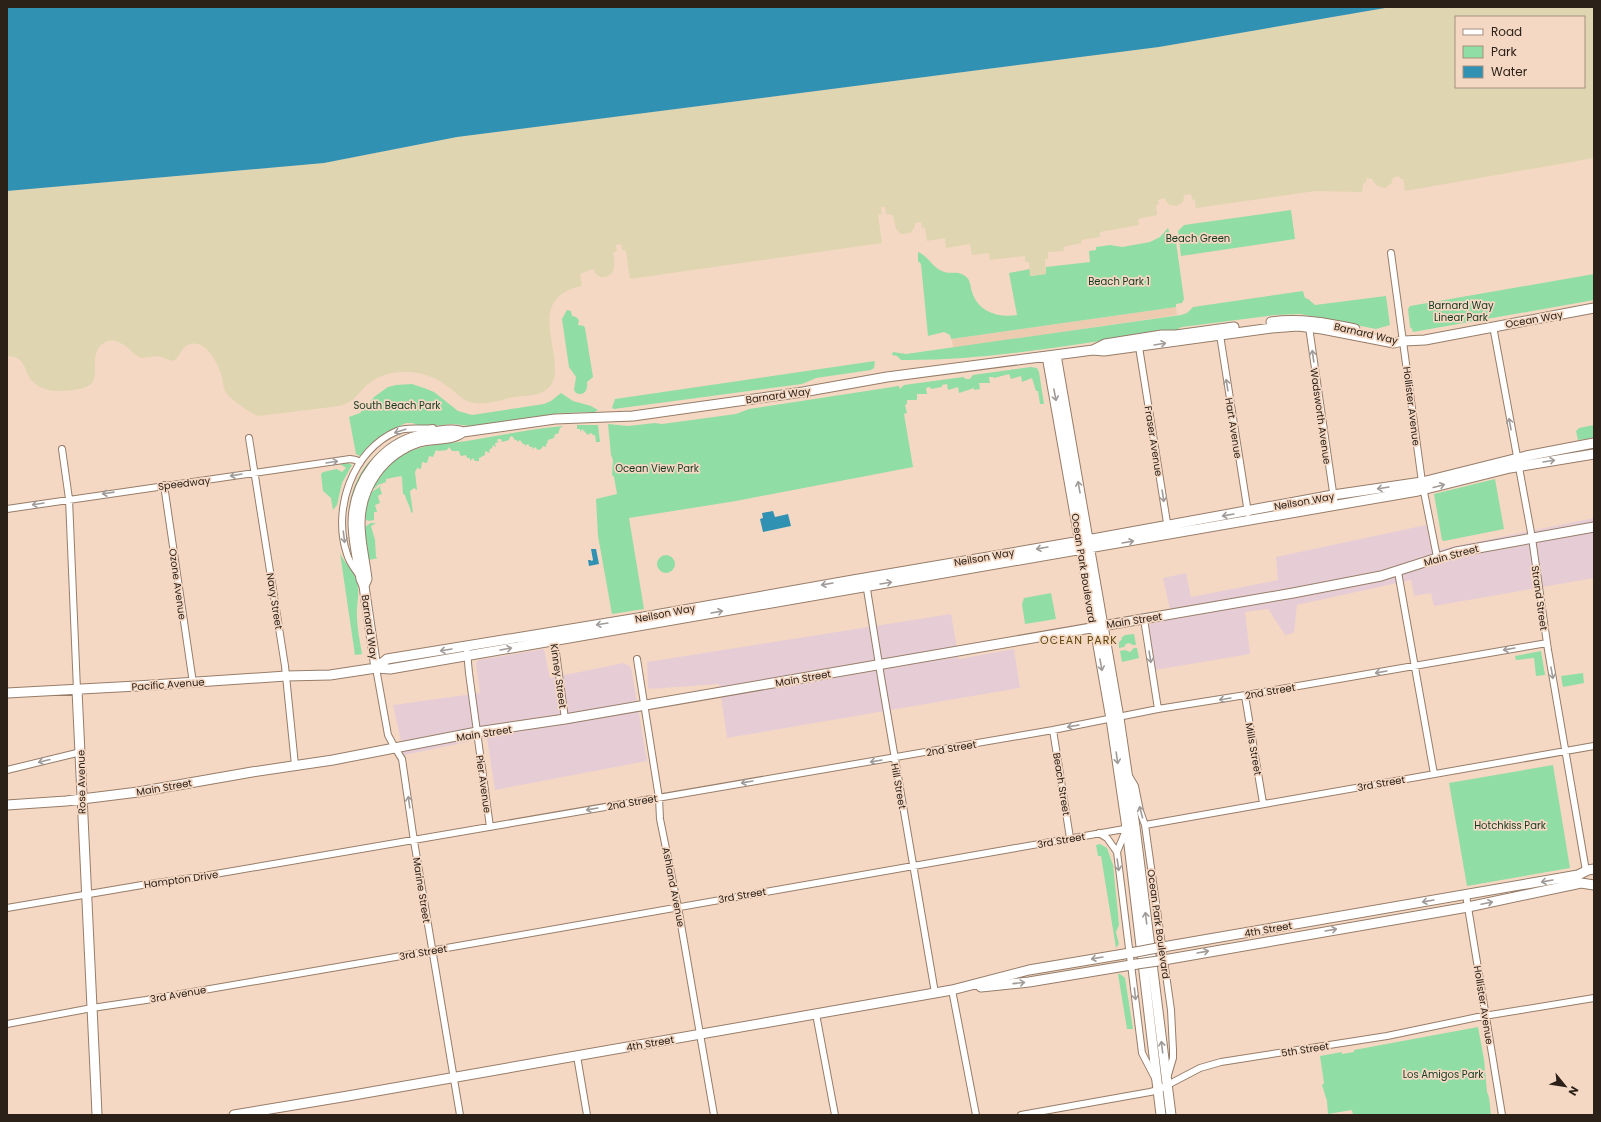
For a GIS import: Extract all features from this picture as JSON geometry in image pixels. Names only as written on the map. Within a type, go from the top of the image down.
[{"type":"street","name":"Hollister Avenue","points":[[1391,253],[1423,486],[1437,557]]},
{"type":"street","name":"Ocean Way","points":[[1403,341],[1425,340],[1594,308]]},
{"type":"street","name":"Barnard Way","points":[[1093,350],[1105,344],[1162,335],[1176,335],[1284,320],[1320,322],[1393,337],[1403,341]]},
{"type":"street","name":"Strand Street","points":[[1493,326],[1532,538],[1547,643],[1588,871]]},
{"type":"street","name":"Barnard Way","points":[[363,583],[349,560],[346,552],[342,525],[343,505],[346,494],[360,464],[378,444],[396,432],[411,428],[423,429],[443,427],[463,432],[555,419],[633,416],[811,391],[887,377],[1093,350],[1104,351],[1139,347],[1272,328],[1309,327],[1394,343],[1403,341]]},
{"type":"street","name":"Wadsworth Avenue","points":[[1309,327],[1335,506]]},
{"type":"street","name":"Hart Avenue","points":[[1220,335],[1248,516]]},
{"type":"street","name":"Fraser Avenue","points":[[1139,347],[1169,534]]},
{"type":"street","name":"Ocean Park Boulevard","points":[[1052,356],[1098,626],[1126,771],[1131,827]]},
{"type":"street","name":"Barnard Way","points":[[376,668],[353,521],[357,495],[364,478],[382,455],[402,442],[417,436],[452,430]]},
{"type":"street","name":"Barnard Way","points":[[363,583],[367,579],[360,519],[363,498],[374,476],[388,460],[407,447],[422,441],[455,436],[463,432]]},
{"type":"street","name":"Navy Street","points":[[249,438],[286,676],[295,765]]},
{"type":"street","name":"Neilson Way","points":[[1085,545],[1168,525],[1335,506],[1423,486],[1594,443]]},
{"type":"street","name":"Rose Avenue","points":[[62,449],[69,499],[97,1115]]},
{"type":"street","name":"Neilson Way","points":[[1517,462],[1594,454]]},
{"type":"street","name":"Speedway","points":[[7,508],[350,459],[356,460],[360,464]]},
{"type":"street","name":"Ozone Avenue","points":[[164,485],[193,683]]},
{"type":"street","name":"Neilson Way","points":[[376,668],[387,659],[467,646],[554,636],[1085,545],[1169,534],[1333,496],[1423,486]]},
{"type":"street","name":"Main Street","points":[[7,805],[82,799],[138,792],[295,765],[333,760],[477,732],[644,706],[1381,576],[1398,572],[1437,557],[1464,550],[1594,527]]},
{"type":"street","points":[[1398,572],[1434,774]]},
{"type":"street","name":"Hill Street","points":[[866,582],[878,665],[936,993]]},
{"type":"street","points":[[1144,618],[1158,709]]},
{"type":"street","name":"Neilson Way","points":[[330,675],[376,668],[390,669],[468,656],[554,636]]},
{"type":"street","name":"Kinney Street","points":[[554,636],[565,719]]},
{"type":"street","name":"2nd Street","points":[[354,850],[414,841],[1053,730],[1115,719],[1158,709],[1245,696],[1547,643]]},
{"type":"street","name":"Pier Avenue","points":[[467,646],[490,827]]},
{"type":"street","name":"Ashland Avenue","points":[[638,659],[659,798],[660,819],[678,906],[714,1115]]},
{"type":"street","name":"Marine Street","points":[[376,668],[388,735],[402,758],[414,841],[460,1115]]},
{"type":"street","name":"Pacific Avenue","points":[[7,694],[286,676],[330,675]]},
{"type":"street","name":"Mills Street","points":[[1245,696],[1264,803]]},
{"type":"street","name":"Ocean Park Boulevard","points":[[1115,719],[1131,827],[1162,1084],[1161,1115]]},
{"type":"street","name":"Beach Street","points":[[1053,730],[1070,838]]},
{"type":"street","name":"3rd Street","points":[[1145,825],[1594,746]]},
{"type":"street","points":[[7,770],[81,752]]},
{"type":"street","name":"Ocean Park Boulevard","points":[[1126,771],[1135,786],[1145,825],[1161,960],[1171,1010],[1174,1050],[1173,1058],[1162,1084]]},
{"type":"street","points":[[1116,852],[1131,827]]},
{"type":"street","name":"3rd Street","points":[[350,964],[1131,827]]},
{"type":"street","name":"Ocean Park Boulevard","points":[[1099,833],[1108,838],[1116,852],[1133,952],[1142,1052],[1162,1084],[1171,1115]]},
{"type":"street","name":"Hampton Drive","points":[[7,908],[354,850]]},
{"type":"street","points":[[1588,871],[1583,878],[1592,885]]},
{"type":"street","name":"4th Street","points":[[234,1115],[454,1078],[936,993],[1030,970],[1466,895],[1578,875],[1588,871]]},
{"type":"street","name":"4th Street","points":[[952,990],[1029,982],[1468,907],[1582,883],[1592,885]]},
{"type":"street","name":"Hollister Avenue","points":[[1466,895],[1502,1115]]},
{"type":"street","name":"3rd Avenue","points":[[7,1024],[350,964]]},
{"type":"street","points":[[952,990],[976,1115]]},
{"type":"street","name":"5th Street","points":[[1020,1115],[1162,1084],[1200,1068],[1221,1062],[1387,1036],[1486,1016],[1594,998]]},
{"type":"street","points":[[816,1014],[835,1115]]},
{"type":"street","points":[[577,1056],[587,1115]]},
{"type":"shaded area","points":[[1176,307],[1177,315],[953,348],[952,339]]},
{"type":"shaded area","points":[[1594,518],[1594,578],[1434,606],[1431,593],[1414,596],[1411,580],[1297,605],[1294,633],[1285,635],[1268,609],[1245,612],[1250,654],[1155,670],[1149,624],[1172,619],[1163,578],[1186,573],[1191,597],[1278,580],[1276,557],[1426,525],[1432,551]]},
{"type":"shaded area","points":[[951,614],[959,659],[1014,649],[1020,688],[727,738],[719,684],[648,688],[647,662]]},
{"type":"shaded area","points":[[544,649],[550,678],[624,663],[631,667],[647,761],[495,790],[487,738],[404,755],[393,705],[480,693],[476,663],[478,660]]},
{"type":"green space","name":"Beach Green","points":[[1291,210],[1295,239],[1181,256],[1178,231],[1184,225]]},
{"type":"green space","name":"Beach Park 1","points":[[1168,228],[1170,235],[1175,235],[1184,299],[1182,303],[1176,304],[1176,307],[951,339],[950,335],[944,332],[928,336],[921,264],[918,261],[918,252],[925,256],[935,267],[945,272],[962,274],[967,278],[975,299],[984,309],[996,314],[1010,316],[1017,315],[1009,273],[1030,269],[1031,276],[1046,274],[1046,267],[1090,262],[1089,251],[1096,250],[1096,247],[1110,245],[1122,247],[1150,242],[1160,237]]},
{"type":"green space","name":"Barnard Way Linear Park","points":[[1594,274],[1594,300],[1413,332],[1410,327],[1408,309],[1410,306]]},
{"type":"green space","points":[[1303,291],[1305,298],[1315,305],[1386,296],[1390,325],[1376,329],[1300,314],[1275,315],[1182,327],[1179,328],[1178,331],[1161,332],[999,355],[934,360],[901,360],[897,356],[892,355],[893,352],[906,354],[1181,315],[1187,313],[1193,307]]},
{"type":"green space","points":[[567,310],[571,311],[572,316],[579,320],[578,325],[584,326],[585,328],[593,377],[587,382],[586,390],[582,394],[576,393],[574,390],[576,377],[569,367],[562,319]]},
{"type":"green space","points":[[875,361],[874,368],[871,370],[816,378],[802,384],[614,409],[612,408],[615,399]]},
{"type":"green space","name":"Ocean View Park","points":[[1031,367],[1037,368],[1039,372],[1044,404],[1040,404],[1038,391],[1036,391],[1032,378],[1022,382],[1021,376],[1011,379],[1009,374],[994,378],[989,377],[990,383],[979,383],[980,389],[974,390],[974,388],[959,393],[958,387],[948,390],[947,384],[942,385],[942,387],[931,389],[930,387],[926,388],[927,394],[917,394],[917,400],[907,400],[907,404],[905,405],[907,413],[904,414],[913,467],[736,501],[629,518],[644,609],[612,614],[598,536],[596,499],[617,494],[614,477],[612,475],[613,460],[611,455],[608,424],[628,426],[655,423],[662,424],[736,414],[749,409],[899,386],[900,389],[904,385],[963,377],[970,379],[973,375]]},
{"type":"green space","name":"South Beach Park","points":[[412,384],[434,392],[458,411],[472,415],[544,404],[551,401],[561,393],[573,401],[591,406],[598,410],[595,412],[562,413],[470,426],[453,424],[419,426],[413,423],[406,423],[385,433],[360,456],[356,454],[349,417],[360,413],[374,397],[388,387]]},
{"type":"green space","points":[[577,425],[598,425],[600,442],[596,442],[595,435],[591,433],[588,435],[582,429],[580,432],[580,429],[577,429]]},
{"type":"green space","points":[[1594,425],[1594,438],[1578,440],[1576,431],[1579,428]]},
{"type":"green space","points":[[563,426],[560,428],[558,434],[555,434],[554,438],[548,440],[546,447],[543,446],[538,450],[535,447],[533,449],[528,444],[525,446],[525,444],[523,444],[520,440],[517,442],[517,440],[515,440],[512,436],[509,440],[502,442],[501,439],[498,439],[497,441],[499,442],[495,443],[496,447],[493,445],[489,450],[490,453],[485,451],[485,455],[479,458],[479,461],[475,461],[473,458],[470,461],[470,458],[467,458],[466,455],[462,456],[460,455],[459,451],[452,451],[449,447],[447,450],[436,450],[433,457],[429,456],[427,463],[422,462],[421,469],[417,468],[415,472],[417,490],[414,488],[410,491],[413,513],[411,512],[405,495],[403,494],[401,476],[386,479],[386,482],[372,489],[380,475],[387,467],[399,457],[415,449],[432,445]]},
{"type":"green space","points":[[412,433],[372,463],[355,564],[351,551],[348,524],[354,487],[366,465],[375,456],[394,440]]},
{"type":"green space","points":[[348,463],[352,465],[342,483],[337,505],[333,510],[331,498],[323,491],[321,474],[323,472],[337,469],[342,472],[346,468],[340,464]]},
{"type":"green space","points":[[1495,479],[1504,529],[1444,541],[1442,540],[1434,494]]},
{"type":"green space","points":[[381,486],[380,488],[382,494],[378,497],[380,503],[375,505],[377,512],[374,512],[374,520],[366,520],[365,515],[370,493]]},
{"type":"green space","points":[[371,523],[376,523],[371,526],[375,540],[376,557],[378,558],[369,560],[365,531],[366,526]]},
{"type":"green space","points":[[340,553],[355,575],[357,584],[357,621],[362,654],[355,655]]},
{"type":"green space","points":[[666,555],[672,558],[675,564],[672,570],[666,573],[660,570],[657,564],[660,558]]},
{"type":"green space","points":[[1051,593],[1056,619],[1025,624],[1022,604],[1024,598]]},
{"type":"green space","points":[[1134,634],[1136,645],[1129,643],[1124,647],[1119,648],[1121,638],[1125,635]]},
{"type":"green space","points":[[1134,648],[1137,648],[1139,658],[1122,662],[1120,651],[1125,650],[1130,652]]},
{"type":"green space","points":[[1541,651],[1545,675],[1536,676],[1534,658],[1516,660],[1515,656]]},
{"type":"green space","points":[[1583,673],[1584,683],[1563,687],[1561,676]]},
{"type":"green space","name":"Hotchkiss Park","points":[[1553,765],[1570,868],[1467,886],[1449,783]]},
{"type":"green space","points":[[1100,844],[1107,848],[1113,865],[1119,925],[1116,932],[1119,944],[1116,948],[1101,856],[1098,856],[1096,845]]},
{"type":"green space","points":[[1118,974],[1125,978],[1133,1029],[1127,1029]]},
{"type":"green space","name":"Los Amigos Park","points":[[1478,1027],[1484,1059],[1491,1115],[1353,1115],[1352,1110],[1328,1114],[1327,1101],[1322,1085],[1324,1083],[1320,1056],[1342,1052],[1342,1054],[1354,1052],[1354,1050]]},
{"type":"sand","points":[[1391,7],[1594,7],[1594,158],[1405,191],[1403,179],[1400,179],[1399,176],[1393,178],[1391,184],[1385,188],[1376,184],[1372,179],[1367,178],[1366,182],[1363,184],[1362,192],[1316,191],[1196,208],[1195,200],[1192,199],[1191,194],[1184,195],[1183,202],[1177,206],[1169,205],[1164,198],[1158,200],[1159,204],[1156,205],[1157,215],[1138,219],[1139,225],[1100,232],[1100,237],[1081,240],[1082,243],[1063,247],[1064,251],[1048,252],[1048,259],[1045,259],[1046,274],[1030,276],[1029,262],[1025,262],[1025,256],[990,260],[989,253],[972,255],[970,244],[946,248],[945,238],[927,241],[925,227],[922,228],[921,222],[915,223],[915,227],[910,233],[901,234],[896,229],[893,215],[886,214],[885,207],[881,207],[882,214],[878,215],[882,243],[630,279],[626,251],[622,250],[621,244],[616,245],[617,251],[613,253],[614,270],[612,273],[606,277],[600,277],[593,269],[580,274],[582,286],[563,293],[553,305],[550,319],[550,335],[555,367],[553,380],[546,390],[535,395],[513,397],[489,403],[470,402],[466,401],[437,379],[413,372],[397,372],[375,380],[367,385],[355,398],[339,406],[258,416],[234,401],[227,394],[222,376],[214,358],[201,345],[187,345],[173,361],[158,356],[141,358],[121,343],[107,341],[99,348],[96,354],[95,374],[90,385],[83,388],[63,391],[43,389],[38,386],[30,378],[19,359],[7,356],[7,191],[324,163],[457,137],[1159,47]]},
{"type":"water","points":[[7,7],[1391,7],[1159,47],[457,137],[324,163],[7,191]]},
{"type":"water","points":[[773,511],[775,517],[788,514],[791,526],[763,532],[760,519],[763,518],[762,513]]},
{"type":"water","points":[[591,549],[596,549],[599,564],[589,566],[588,560],[593,560]]},
{"type":"district","name":"OCEAN PARK","points":[[1079,640]]}]
